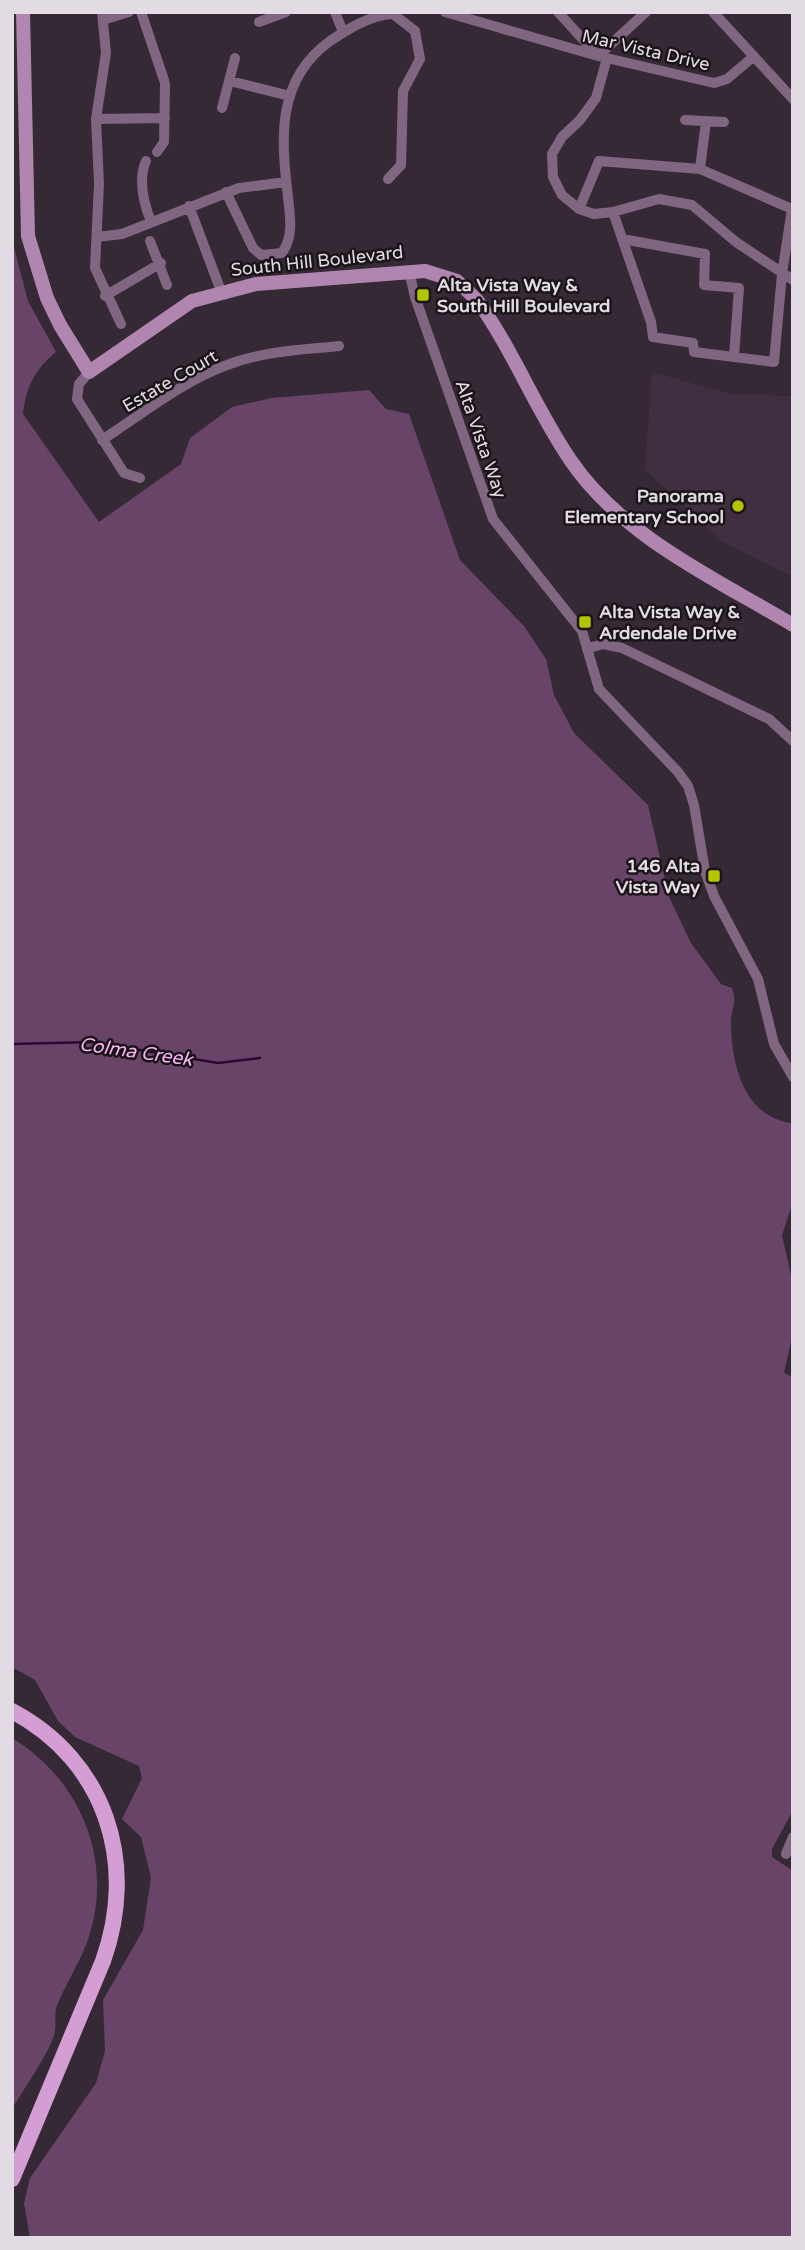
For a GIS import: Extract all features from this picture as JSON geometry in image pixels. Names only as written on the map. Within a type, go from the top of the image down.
[{"type":"main road","points":[[12,1711],[56,1742],[86,1779],[110,1830],[118,1878],[115,1916],[106,1952],[12,2179]]},
{"type":"street","points":[[23,12],[28,236],[47,298],[89,372],[79,384],[77,399],[124,473],[140,478]]},
{"type":"street","points":[[121,324],[105,296],[95,268],[100,184],[96,119],[106,60],[103,16],[129,12]]},
{"type":"street","points":[[141,12],[164,82],[164,142],[157,152]]},
{"type":"street","points":[[258,21],[286,12]]},
{"type":"street","points":[[335,12],[343,32]]},
{"type":"street","name":"Mar Vista Drive","points":[[444,12],[602,57],[714,83],[727,79],[753,57]]},
{"type":"street","points":[[558,12],[602,57]]},
{"type":"street","points":[[646,12],[602,57],[596,99],[562,137],[552,154],[553,177],[562,195],[579,209],[594,214],[613,212],[659,199],[692,205],[793,280]]},
{"type":"street","points":[[713,12],[793,99]]},
{"type":"street","points":[[226,192],[254,248],[261,255],[274,256],[282,253],[290,242],[282,135],[290,96],[306,62],[343,32],[375,17],[393,14],[409,25],[418,37],[418,66],[403,92],[401,165],[388,179]]},
{"type":"street","points":[[222,108],[235,58]]},
{"type":"street","points":[[230,81],[290,96]]},
{"type":"street","points":[[96,119],[165,118]]},
{"type":"street","points":[[685,120],[724,122]]},
{"type":"street","points":[[700,169],[706,121]]},
{"type":"street","points":[[146,161],[142,170],[146,209],[151,222]]},
{"type":"street","points":[[579,209],[599,161],[700,169],[792,209],[782,274],[774,362],[694,352],[693,343],[653,337],[651,322],[613,212]]},
{"type":"street","points":[[97,237],[122,234],[226,192],[253,185],[286,182]]},
{"type":"street","points":[[189,206],[220,291]]},
{"type":"street","points":[[622,239],[705,254],[704,285],[739,288],[734,356]]},
{"type":"street","points":[[150,241],[161,263],[167,285]]},
{"type":"street","points":[[105,296],[161,263]]},
{"type":"street","name":"South Hill Boulevard","points":[[89,372],[192,301],[220,291],[256,284],[409,271],[425,271],[457,281],[477,300],[571,462],[597,493],[655,542],[793,625]]},
{"type":"street","name":"Alta Vista Way","points":[[409,271],[424,323],[493,519],[573,618],[589,648],[599,689],[688,786],[705,871],[714,896],[758,979],[774,1044],[793,1077]]},
{"type":"street","name":"Estate Court","points":[[102,440],[185,386],[227,365],[274,353],[339,346]]},
{"type":"street","points":[[589,648],[603,644],[622,648],[769,719],[793,741]]},
{"type":"street","points":[[786,1854],[793,1837]]},
{"type":"shaded area","points":[[12,166],[14,247],[28,301],[56,352],[42,365],[33,379],[26,395],[23,414],[99,522],[181,464],[190,438],[232,407],[272,398],[369,390],[386,409],[409,414],[460,560],[524,626],[546,659],[554,695],[574,733],[648,805],[669,897],[691,943],[721,984],[732,988],[732,1041],[734,1057],[744,1087],[762,1110],[791,1123],[793,1202],[782,1235],[793,1284],[793,1332],[784,1373],[793,1377],[793,1810],[772,1849],[772,1857],[793,1871],[793,2238],[30,2238],[24,2203],[30,2178],[96,2083],[105,2051],[103,2000],[143,1930],[151,1878],[141,1837],[122,1819],[142,1778],[139,1766],[75,1737],[58,1721],[35,1680],[12,1667]]},
{"type":"shaded area","name":"Panorama Elementary School","points":[[652,372],[730,394],[793,396],[793,577],[721,541],[645,470]]},
{"type":"shaded area","points":[[12,1738],[37,1756],[58,1777],[75,1802],[87,1828],[97,1885],[94,1915],[86,1945],[56,2008],[55,2032],[51,2043],[12,2109]]},
{"type":"waterway","name":"Colma Creek","points":[[12,1044],[92,1042],[218,1063],[260,1058]]},
{"type":"place","name":"Alta Vista Way & South Hill Boulevard","points":[[423,295]]},
{"type":"place","name":"Panorama Elementary School","points":[[738,506]]},
{"type":"place","name":"Alta Vista Way & Ardendale Drive","points":[[585,622]]},
{"type":"place","name":"146 Alta Vista Way","points":[[714,876]]}]
